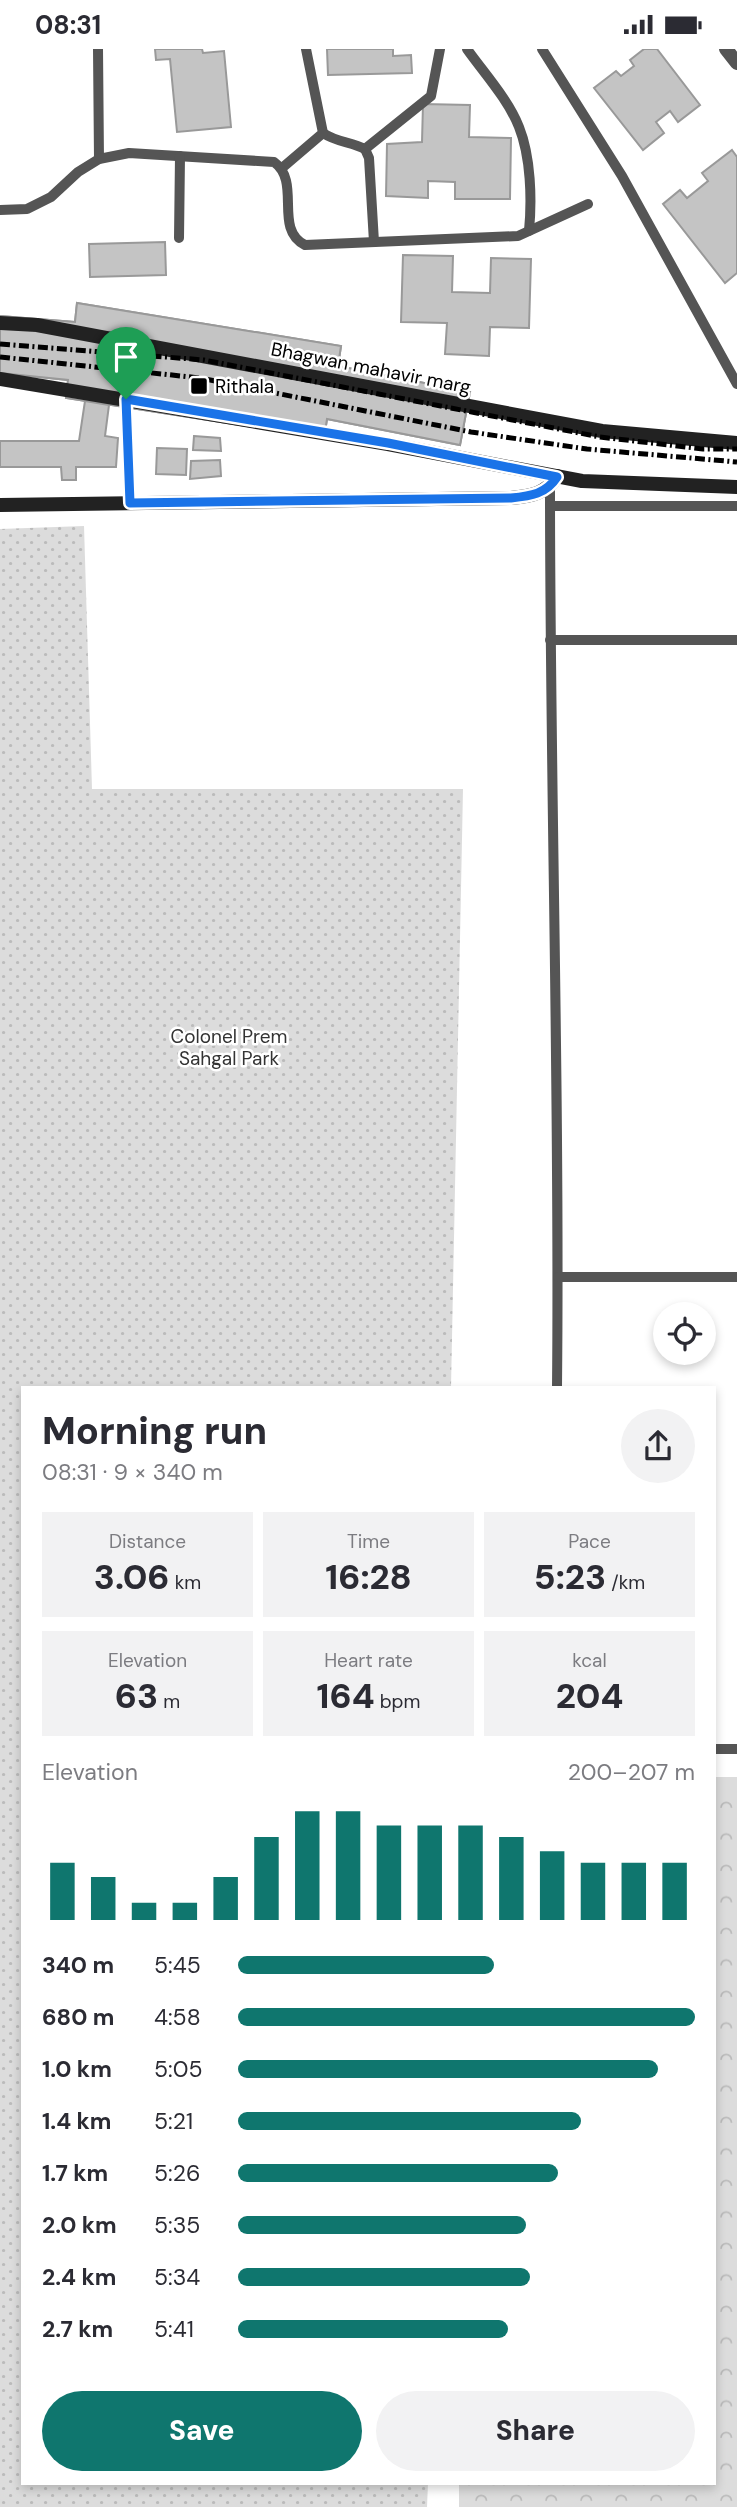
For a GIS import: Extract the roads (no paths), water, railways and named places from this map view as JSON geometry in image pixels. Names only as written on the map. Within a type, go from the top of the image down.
[{"type":"main road","name":"Bhagwan mahavir marg","points":[[0,323],[37,325],[602,431],[737,443]]},
{"type":"main road","points":[[0,379],[388,443],[554,482],[737,487]]},
{"type":"main road","points":[[0,505],[511,498],[540,493],[554,482]]},
{"type":"street","points":[[726,49],[737,63]]},
{"type":"lane","points":[[98,49],[99,159]]},
{"type":"lane","points":[[306,49],[323,133],[331,139],[353,143],[365,149],[369,158],[374,242]]},
{"type":"lane","points":[[365,149],[432,96],[440,49]]},
{"type":"lane","points":[[467,49],[519,127],[532,205],[529,231]]},
{"type":"lane","points":[[542,49],[622,176],[737,384]]},
{"type":"lane","points":[[282,169],[323,133]]},
{"type":"lane","points":[[0,210],[27,209],[51,197],[78,172],[99,159],[129,153],[274,162],[282,169],[287,180],[290,231],[296,241],[304,245],[518,236],[588,204]]},
{"type":"lane","points":[[179,238],[180,156]]},
{"type":"lane","points":[[126,399],[130,503]]},
{"type":"lane","points":[[554,482],[550,506],[550,640],[558,1277],[556,1386]]},
{"type":"lane","points":[[550,506],[737,506]]},
{"type":"lane","points":[[550,640],[737,640]]},
{"type":"lane","points":[[558,1277],[737,1277]]},
{"type":"lane","points":[[716,1749],[737,1749]]},
{"type":"railway","points":[[0,344],[204,360],[600,437],[703,449],[737,449]]},
{"type":"railway","points":[[0,357],[200,378],[471,432],[587,449],[737,462]]},
{"type":"place","name":"Rithala","points":[[199,386]]},
{"type":"park label","name":"Colonel Prem Sahgal Park","points":[[229,1047]]}]
